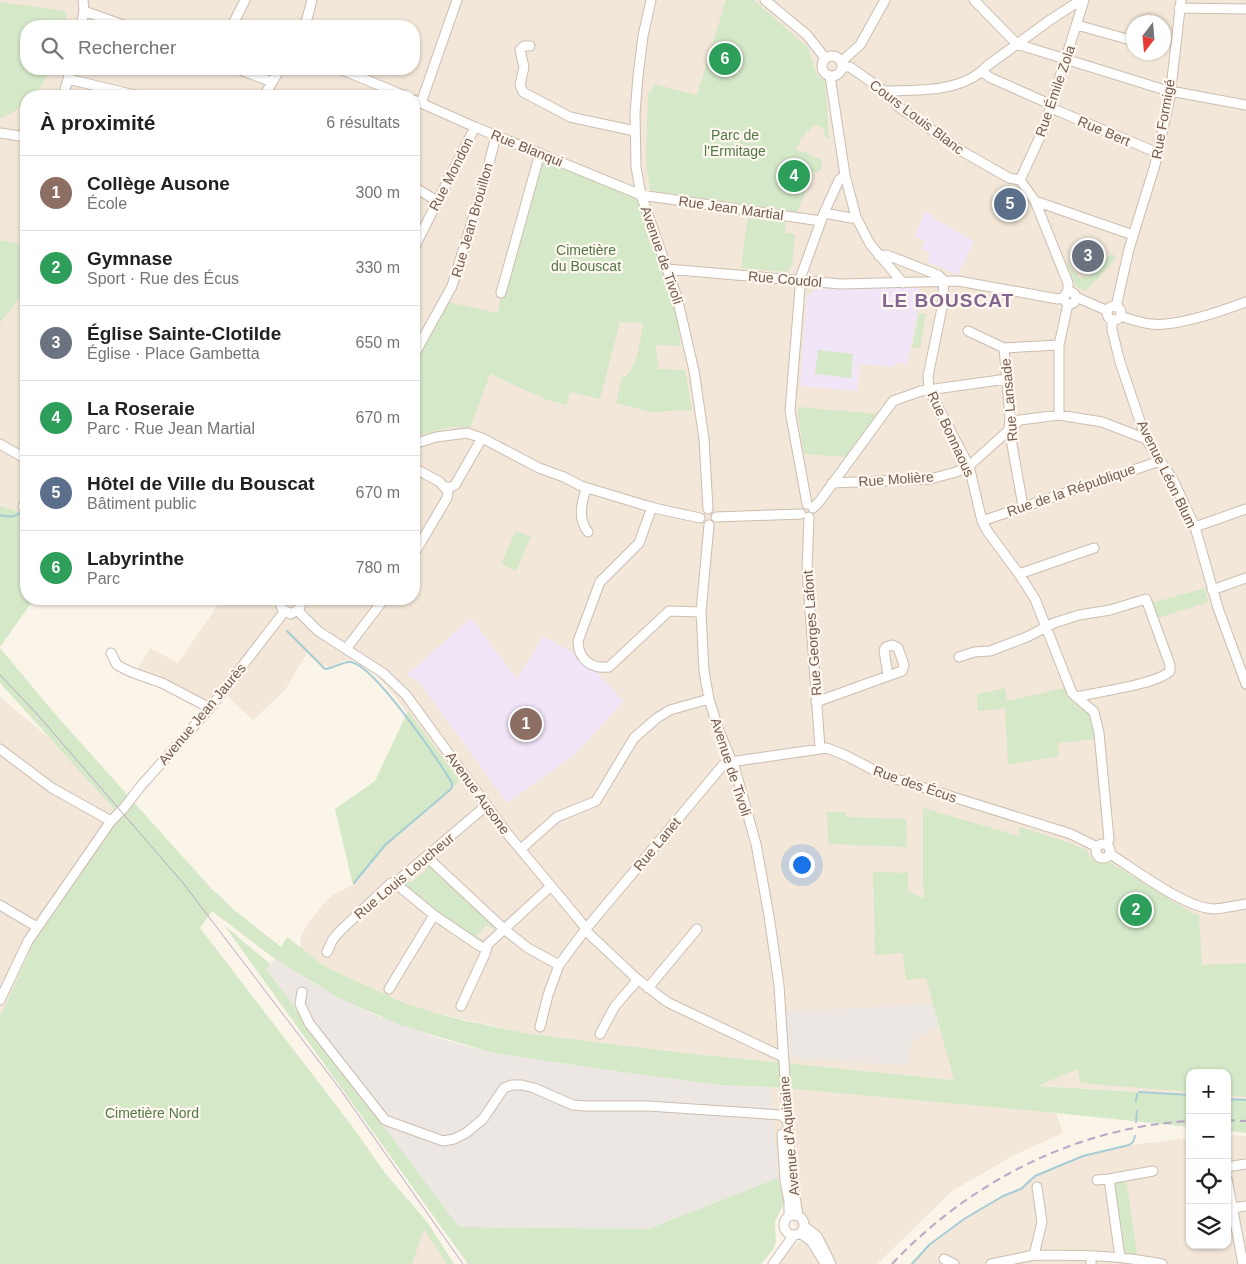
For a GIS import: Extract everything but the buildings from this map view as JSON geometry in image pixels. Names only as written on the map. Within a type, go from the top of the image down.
[{"type":"street","points":[[82,20],[83,0]]},
{"type":"street","points":[[235,20],[244,0]]},
{"type":"street","points":[[307,20],[312,0]]},
{"type":"street","points":[[420,94],[457,0]]},
{"type":"street","name":"Avenue de Tivoli","points":[[651,0],[639,65],[635,131],[636,167],[642,195],[685,327],[699,399],[704,439],[708,509]]},
{"type":"street","points":[[765,0],[807,34],[825,58]]},
{"type":"street","points":[[842,65],[834,56],[825,58],[822,63],[822,69],[825,74],[830,76],[840,73],[842,65],[860,45],[885,0]]},
{"type":"street","points":[[974,0],[1017,44],[1169,91],[1246,105]]},
{"type":"street","points":[[884,91],[948,87],[966,80],[982,72],[1017,44],[1082,0]]},
{"type":"street","name":"Rue Émile Zola","points":[[1020,180],[1044,128],[1077,25],[1082,0]]},
{"type":"street","points":[[1180,4],[1246,9]]},
{"type":"street","name":"Rue Formigé","points":[[1114,313],[1133,235],[1158,153],[1170,97],[1169,91],[1180,4]]},
{"type":"street","points":[[84,10],[110,20]]},
{"type":"street","points":[[1077,25],[1126,39]]},
{"type":"street","points":[[530,46],[524,46],[520,50],[524,66],[520,85],[523,92],[570,117],[635,131]]},
{"type":"street","name":"Cours Louis Blanc","points":[[842,65],[850,67],[884,91],[899,107],[960,150],[1009,178],[1020,180]]},
{"type":"street","name":"Rue Bert","points":[[982,72],[1051,106],[1158,153]]},
{"type":"street","points":[[65,90],[69,75]]},
{"type":"street","points":[[254,75],[272,82]]},
{"type":"street","points":[[267,90],[276,75]]},
{"type":"street","points":[[352,75],[384,90]]},
{"type":"street","points":[[830,76],[845,175],[856,217],[870,244],[903,283]]},
{"type":"street","points":[[68,80],[112,90]]},
{"type":"street","name":"Rue Blanqui","points":[[420,103],[642,195]]},
{"type":"street","name":"Rue Mondon","points":[[420,236],[475,127]]},
{"type":"street","points":[[4,134],[20,137]]},
{"type":"street","name":"Rue Jean Brouillon","points":[[420,343],[452,286],[496,136]]},
{"type":"street","points":[[501,293],[540,153]]},
{"type":"street","name":"Rue Georges Lafont","points":[[820,748],[807,569],[808,511],[790,411],[801,276],[822,217],[839,180],[845,175]]},
{"type":"street","points":[[1020,180],[1035,201],[1068,283],[1069,298],[1059,345],[1059,415]]},
{"type":"street","points":[[420,191],[437,202]]},
{"type":"street","name":"Rue Jean Martial","points":[[642,195],[822,217],[856,217]]},
{"type":"street","points":[[1035,201],[1133,235]]},
{"type":"street","points":[[879,256],[888,255],[938,275],[944,281],[958,281],[1058,299],[1069,298],[1152,324],[1171,323],[1246,302]]},
{"type":"street","name":"Rue Coudol","points":[[667,269],[840,284],[944,281]]},
{"type":"street","name":"Rue Bonnaous","points":[[944,281],[942,308],[928,376],[929,390],[969,466],[982,521],[1035,599],[1069,686],[1076,697],[1094,712],[1099,733],[1109,839],[1107,845]]},
{"type":"street","name":"Avenue Léon Blum","points":[[1114,313],[1112,330],[1120,362],[1146,438],[1174,480],[1195,527],[1212,590],[1244,672],[1246,684]]},
{"type":"street","points":[[968,331],[1004,348]]},
{"type":"street","name":"Rue Lansade","points":[[1022,506],[1009,428],[1010,418],[1004,348],[1059,345]]},
{"type":"street","points":[[716,517],[808,511],[820,502],[832,483],[894,402],[921,391],[1007,379]]},
{"type":"street","name":"Rue Molière","points":[[832,483],[930,479],[969,466],[1020,420],[1059,415],[1102,422],[1146,438]]},
{"type":"street","points":[[420,442],[460,432],[467,433],[482,438],[539,468],[586,488],[652,507],[700,518],[702,522],[709,525],[713,524],[716,517],[714,512],[708,509],[701,513],[700,518]]},
{"type":"street","points":[[445,487],[455,485],[482,438]]},
{"type":"street","points":[[0,444],[20,456]]},
{"type":"street","name":"Rue de la République","points":[[982,521],[1160,461]]},
{"type":"street","points":[[420,472],[445,487],[448,492],[447,498],[420,544]]},
{"type":"street","points":[[586,488],[581,517],[583,525],[588,532]]},
{"type":"street","points":[[652,507],[638,543],[600,582],[578,641],[581,657],[593,666],[599,668],[609,667],[669,611],[701,612]]},
{"type":"street","points":[[1195,527],[1246,509]]},
{"type":"street","name":"Avenue de Tivoli","points":[[709,525],[701,612],[704,672],[709,698],[719,731],[735,769],[761,868],[775,954],[782,1037],[778,1070],[780,1087]]},
{"type":"street","points":[[1019,574],[1094,548]]},
{"type":"street","points":[[1212,590],[1246,578]]},
{"type":"street","points":[[958,657],[974,652],[990,651],[1047,628],[1054,623],[1080,615],[1110,610],[1146,600],[1170,665],[1170,671],[1166,676],[1149,681],[1076,697]]},
{"type":"street","points":[[280,605],[284,612],[291,614],[298,611],[301,605]]},
{"type":"street","points":[[346,649],[379,605]]},
{"type":"street","name":"Avenue Ausone","points":[[298,611],[318,631],[383,673],[406,694],[487,806],[584,926],[585,930],[636,978],[667,1002],[781,1056]]},
{"type":"street","name":"Avenue Jean Jaurès","points":[[0,1000],[24,948],[111,821],[115,810],[130,794],[136,791],[210,708],[284,612]]},
{"type":"street","points":[[111,653],[117,665],[162,683],[210,708]]},
{"type":"street","points":[[816,702],[888,676]]},
{"type":"street","points":[[521,849],[557,818],[596,801],[634,738],[657,718],[670,710],[709,698]]},
{"type":"street","name":"Rue des Écus","points":[[731,763],[820,748],[831,749],[883,775],[1071,834],[1097,846]]},
{"type":"street","points":[[0,749],[52,788],[111,821]]},
{"type":"street","name":"Rue Lanet","points":[[540,1027],[548,995],[559,965],[585,930],[723,765],[731,763]]},
{"type":"street","name":"Rue Louis Loucheur","points":[[327,952],[341,930],[390,883],[394,883],[487,806]]},
{"type":"street","points":[[1110,854],[1106,858],[1099,857],[1096,851],[1097,846],[1101,844],[1107,845],[1110,854],[1165,889],[1199,907],[1215,909],[1246,904]]},
{"type":"street","points":[[427,856],[528,948],[559,965]]},
{"type":"street","points":[[394,883],[434,915],[486,949]]},
{"type":"street","points":[[461,1006],[488,944],[551,886]]},
{"type":"street","points":[[0,905],[37,927]]},
{"type":"street","points":[[388,989],[434,915]]},
{"type":"street","points":[[648,988],[697,929]]},
{"type":"street","points":[[600,1034],[615,1006],[635,983],[636,978]]},
{"type":"street","points":[[302,992],[300,1004],[309,1023],[385,1120],[443,1141],[454,1139],[466,1133],[482,1119],[504,1088],[512,1085],[534,1088],[573,1105],[648,1106],[784,1117]]},
{"type":"street","name":"Avenue d'Aquitaine","points":[[781,1056],[785,1178],[789,1201],[794,1215],[784,1224],[797,1232]]},
{"type":"street","name":"Avenue d'Aquitaine","points":[[780,1087],[784,1117]]},
{"type":"street","points":[[1231,1166],[1246,1164]]},
{"type":"street","points":[[1098,1180],[1153,1171]]},
{"type":"street","points":[[1109,1179],[1120,1257]]},
{"type":"street","points":[[1034,1255],[1042,1222],[1037,1187]]},
{"type":"street","points":[[1231,1202],[1243,1264]]},
{"type":"street","points":[[1232,1208],[1246,1206]]},
{"type":"street","points":[[773,1264],[797,1232],[803,1219],[794,1215]]},
{"type":"street","points":[[797,1232],[812,1242],[825,1264]]},
{"type":"street","points":[[797,1232],[816,1236],[831,1264]]},
{"type":"street","points":[[991,1264],[1034,1255],[1090,1254],[1162,1264]]},
{"type":"street","points":[[944,1259],[954,1264]]},
{"type":"shaded area","points":[[0,0],[1246,0],[1246,1100],[1231,1099],[1231,1069],[1186,1069],[1186,1095],[955,1080],[684,1053],[530,1034],[435,1013],[404,1003],[324,966],[300,948],[301,935],[326,901],[334,894],[353,885],[386,847],[460,781],[390,690],[375,674],[353,660],[342,661],[329,668],[317,662],[307,653],[285,690],[253,720],[226,695],[210,712],[161,685],[134,675],[150,648],[178,663],[218,605],[420,605],[420,90],[20,90],[20,244],[0,240]],"holes":[[[540,153],[570,392],[565,405],[545,399],[490,374],[497,313]]]},
{"type":"shaded area","points":[[925,211],[933,215],[932,218],[974,241],[958,275],[927,262],[930,253],[922,249],[925,241],[915,237]]},
{"type":"shaded area","points":[[918,288],[917,317],[907,365],[896,362],[894,367],[860,364],[857,391],[800,386],[807,297],[816,289]]},
{"type":"shaded area","points":[[20,297],[20,512],[0,506],[0,323]]},
{"type":"shaded area","points":[[471,618],[517,679],[543,636],[577,655],[598,671],[604,681],[624,701],[574,755],[507,803],[420,683],[407,675]]},
{"type":"shaded area","points":[[0,697],[54,742],[113,808],[118,821],[33,944],[0,1017]]},
{"type":"shaded area","points":[[275,959],[320,987],[377,1016],[448,1041],[493,1053],[720,1085],[771,1087],[778,1178],[648,1229],[459,1227],[265,969]]},
{"type":"shaded area","points":[[933,1004],[939,1026],[917,1038],[911,1046],[908,1066],[788,1057],[785,1011]]},
{"type":"shaded area","points":[[771,1087],[1056,1113],[1063,1133],[1016,1154],[952,1191],[877,1264],[766,1264],[803,1240],[784,1203],[778,1178]]},
{"type":"shaded area","points":[[1231,1135],[1246,1136],[1246,1264],[912,1264],[929,1245],[964,1219],[1002,1196],[1021,1189],[1035,1176],[1083,1156],[1129,1145],[1186,1138],[1186,1249],[1231,1249]]},
{"type":"shaded area","points":[[424,1228],[447,1264],[412,1264]]},
{"type":"green space","name":"Parc de l'Ermitage","points":[[726,0],[754,0],[808,48],[817,76],[825,81],[829,139],[825,137],[823,128],[816,125],[809,131],[807,130],[800,139],[799,145],[796,146],[803,153],[804,151],[816,158],[821,158],[822,168],[817,173],[814,172],[796,214],[650,190],[646,161],[648,92],[651,92],[654,84],[697,95]]},
{"type":"green space","points":[[0,2],[66,11],[65,20],[20,20],[20,75],[47,75],[38,90],[20,90],[20,108],[0,118]]},
{"type":"green space","name":"Cimetière du Bouscat","points":[[540,153],[641,195],[683,323],[678,324],[681,346],[655,345],[659,369],[685,370],[692,410],[650,412],[616,403],[622,377],[627,375],[635,362],[643,323],[620,322],[600,399],[570,392],[566,405],[545,399],[490,374],[470,428],[449,427],[420,435],[420,352],[448,302],[497,313]]},
{"type":"green space","points":[[748,215],[786,221],[785,233],[795,234],[792,266],[790,266],[789,272],[741,268]]},
{"type":"green space","points":[[0,240],[20,244],[20,297],[0,323]]},
{"type":"green space","points":[[1112,253],[1115,257],[1114,261],[1086,291],[1076,287],[1065,260],[1080,279],[1084,276],[1088,278],[1091,275],[1090,271]]},
{"type":"green space","points":[[919,313],[926,314],[920,348],[912,347]]},
{"type":"green space","points":[[818,350],[853,354],[851,378],[815,374]]},
{"type":"green space","points":[[798,407],[878,414],[846,457],[804,454]]},
{"type":"green space","points":[[0,506],[20,512],[20,605],[30,605],[0,647]]},
{"type":"green space","points":[[516,531],[531,537],[516,571],[501,564]]},
{"type":"green space","points":[[1205,588],[1208,602],[1158,618],[1152,603]]},
{"type":"green space","name":"Cimetière Nord","points":[[0,648],[55,714],[209,886],[233,909],[281,947],[287,937],[324,966],[404,1003],[462,1020],[530,1034],[684,1053],[954,1080],[926,978],[906,980],[903,953],[875,955],[873,872],[908,873],[908,891],[923,898],[925,896],[923,887],[923,808],[1019,836],[1020,827],[1070,843],[1087,850],[1091,859],[1111,863],[1192,913],[1199,915],[1202,965],[1246,963],[1246,1097],[1231,1095],[1231,1069],[1186,1069],[1186,1092],[1081,1083],[1077,1069],[1038,1086],[1186,1095],[1186,1127],[771,1087],[720,1085],[493,1053],[400,1025],[337,997],[275,959],[212,911],[200,928],[352,1126],[385,1173],[428,1223],[454,1264],[447,1264],[424,1229],[412,1264],[0,1264],[0,1017],[33,944],[117,821],[113,808],[0,683]]},
{"type":"green space","points":[[1005,688],[1007,701],[1065,688],[1073,703],[1085,709],[1092,716],[1096,739],[1058,743],[1059,756],[1008,765],[1005,708],[978,711],[977,694]]},
{"type":"green space","points":[[408,711],[460,781],[386,847],[353,885],[335,809],[375,781]]},
{"type":"green space","points":[[827,812],[845,812],[846,817],[906,819],[907,847],[828,844]]},
{"type":"green space","points":[[424,863],[429,864],[496,926],[496,930],[486,925],[476,936],[484,940],[476,941],[404,887],[403,880],[406,878],[410,883],[426,870]]},
{"type":"green space","points":[[224,925],[270,964],[266,969],[459,1227],[648,1229],[778,1178],[784,1203],[775,1222],[776,1242],[773,1250],[761,1264],[468,1264]]},
{"type":"green space","points":[[1231,1099],[1246,1100],[1246,1133],[1231,1131]]},
{"type":"green space","points":[[1118,1181],[1127,1185],[1137,1254],[1128,1254],[1124,1250],[1114,1185]]},
{"type":"waterway","points":[[0,515],[13,516],[20,513]]},
{"type":"waterway","points":[[287,631],[325,669],[351,662],[362,667],[375,679],[405,715],[452,783],[450,790],[385,845],[354,883]]},
{"type":"waterway","points":[[1139,1092],[1186,1095]]},
{"type":"waterway","points":[[1136,1101],[1137,1094]]},
{"type":"waterway","points":[[1231,1099],[1246,1100]]},
{"type":"waterway","points":[[1136,1122],[1137,1111]]},
{"type":"waterway","points":[[912,1264],[929,1245],[964,1219],[1003,1196],[1021,1189],[1035,1176],[1083,1156],[1129,1145],[1133,1142],[1135,1136]]},
{"type":"tram line","points":[[0,675],[37,714],[183,883],[340,1089],[463,1264]]},
{"type":"railway","points":[[1231,1120],[1246,1121]]},
{"type":"railway","points":[[892,1264],[922,1235],[955,1208],[990,1184],[1028,1164],[1066,1147],[1107,1134],[1186,1121]]},
{"type":"place","name":"Labyrinthe","points":[[725,59]]},
{"type":"place","name":"La Roseraie","points":[[794,176]]},
{"type":"place","name":"Hôtel de Ville du Bouscat","points":[[1010,204]]},
{"type":"place","name":"Église Sainte-Clotilde","points":[[1088,256]]},
{"type":"place","name":"Collège Ausone","points":[[526,724]]},
{"type":"place","name":"Gymnase","points":[[1136,910]]},
{"type":"district","name":"LE BOUSCAT","points":[[948,300]]}]
